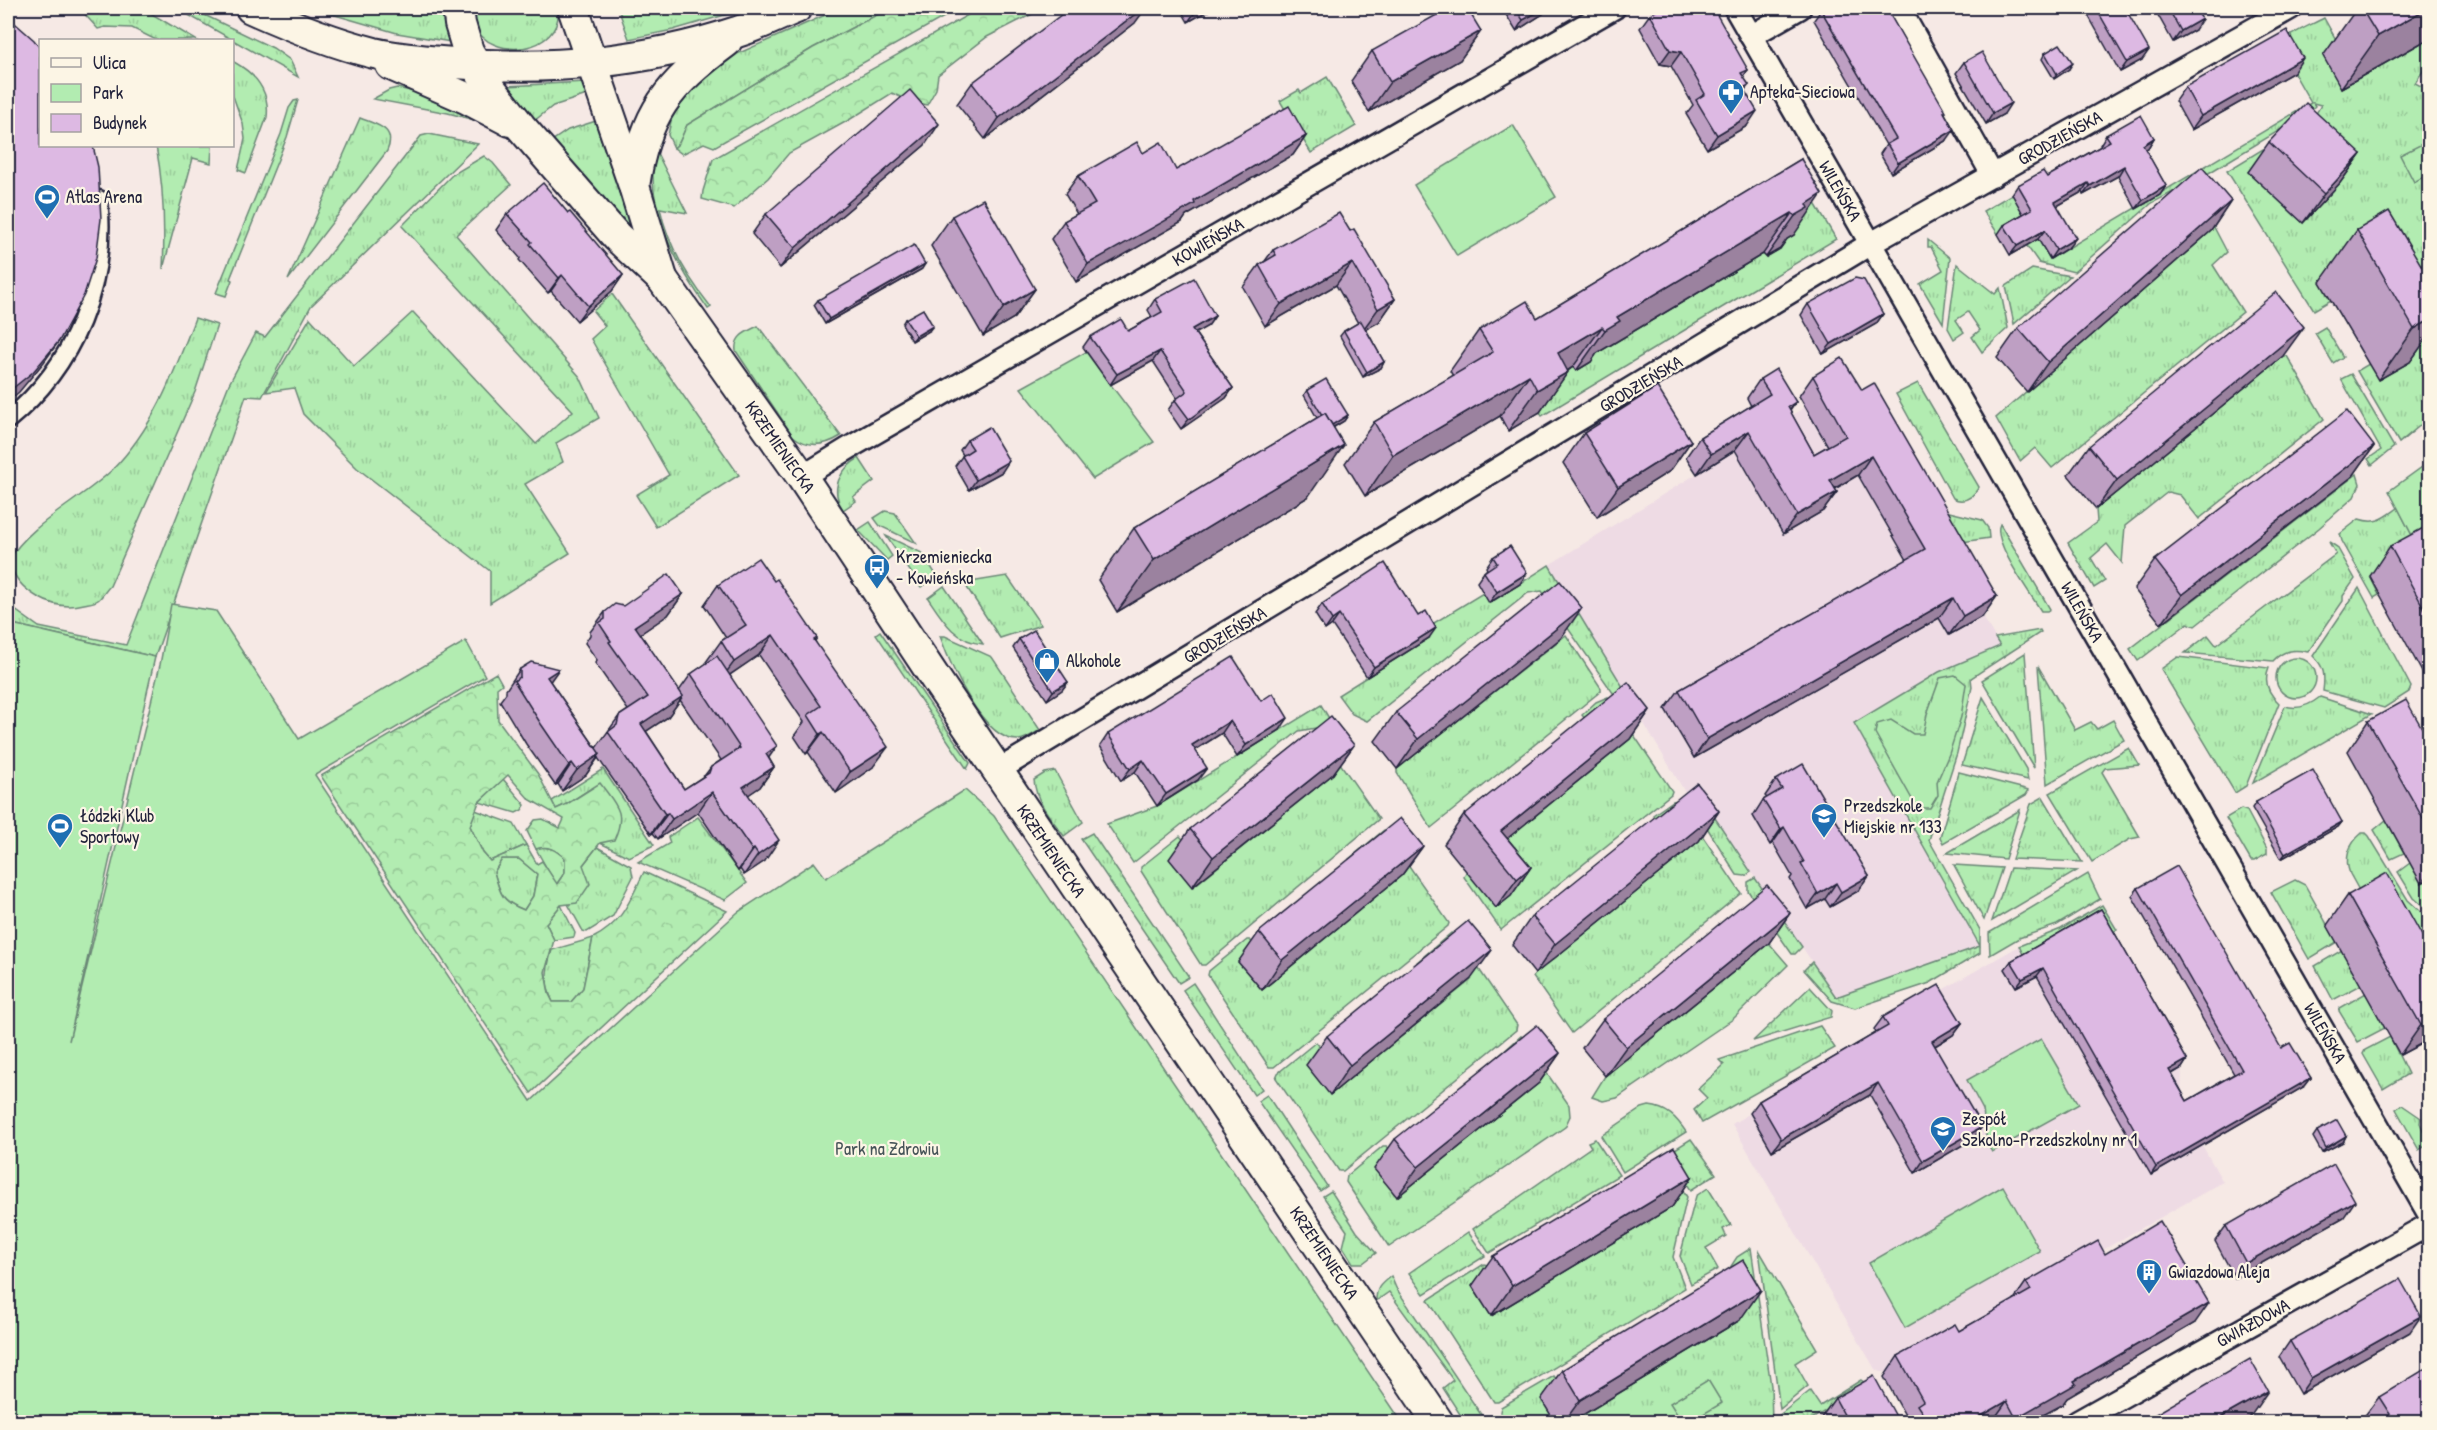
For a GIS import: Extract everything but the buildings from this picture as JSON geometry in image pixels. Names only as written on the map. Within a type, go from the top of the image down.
[{"type":"main road","points":[[250,8],[326,39],[376,53],[475,65],[529,66],[592,63],[690,46],[741,31],[796,8]]},
{"type":"main road","name":"KRZEMIENIECKA","points":[[458,8],[462,36],[475,65],[521,127],[617,237],[663,280],[802,477],[997,771],[1438,1422]]},
{"type":"main road","name":"KRZEMIENIECKA","points":[[573,8],[634,186],[663,280]]},
{"type":"main road","points":[[634,186],[639,155],[658,108],[679,80],[741,31]]},
{"type":"main road","points":[[376,53],[393,66],[466,98],[521,127]]},
{"type":"street","name":"KOWIEŃSKA","points":[[802,477],[860,441],[1614,8]]},
{"type":"street","name":"WILEŃSKA","points":[[1735,8],[2430,1216]]},
{"type":"street","points":[[1751,36],[1800,8]]},
{"type":"street","points":[[1899,8],[1993,176]]},
{"type":"street","name":"GRODZIEŃSKA","points":[[997,771],[1870,244],[2291,8]]},
{"type":"street","points":[[8,420],[33,397],[53,373],[82,321],[93,287],[100,251],[101,227],[97,184]]},
{"type":"street","name":"GWIAZDOWA","points":[[2077,1422],[2430,1224]]},
{"type":"shaded area","points":[[1847,381],[2000,646],[1939,672],[1854,723],[1980,946],[1836,997],[1707,807],[1697,812],[1549,565]]},
{"type":"shaded area","name":"Zespół Szkolno-Przedszkolny nr 1","points":[[2019,946],[2025,957],[2182,1068],[2181,1108],[2223,1182],[1887,1372],[1881,1372],[1875,1369],[1732,1124],[1879,1038],[1874,1029]]},
{"type":"green space","points":[[79,8],[142,8],[194,39],[154,39],[132,28],[98,29]]},
{"type":"green space","points":[[176,8],[190,8],[273,48],[290,60],[298,77],[234,39]]},
{"type":"green space","points":[[311,8],[353,8],[367,11],[371,8],[442,8],[443,20],[451,42],[397,33]]},
{"type":"green space","points":[[472,8],[558,8],[556,24],[549,36],[538,44],[524,48],[509,48],[495,45],[483,37],[475,26]]},
{"type":"green space","points":[[618,8],[749,8],[673,30],[629,39]]},
{"type":"green space","points":[[841,8],[890,8],[813,48],[687,125],[679,143],[674,148],[668,135],[671,121],[666,115],[719,62]]},
{"type":"green space","points":[[890,8],[960,8],[714,147],[704,143],[682,154],[674,148],[679,143],[687,125],[813,48]]},
{"type":"green space","points":[[980,8],[1044,8],[987,37],[938,75],[936,89],[927,105],[892,93],[789,153],[768,178],[734,208],[702,199],[713,159]]},
{"type":"green space","points":[[2324,18],[2340,47],[2341,88],[2429,38],[2429,62],[2415,83],[2421,86],[2429,72],[2429,418],[2399,443],[2357,371],[2369,364],[2331,300],[2314,310],[2227,171],[2263,149],[2265,153],[2248,172],[2303,223],[2313,119],[2321,105],[2313,103],[2315,106],[2308,113],[2207,174],[2152,203],[2074,272],[2039,263],[2027,246],[1998,234],[1983,211],[2012,194],[2050,259],[2311,103],[2278,45],[2294,33]]},
{"type":"green space","points":[[234,62],[248,71],[259,83],[267,107],[267,117],[246,173],[238,170],[245,139],[243,124],[234,99]]},
{"type":"green space","points":[[1327,77],[1356,126],[1311,153],[1280,101],[1299,90],[1301,93]]},
{"type":"green space","points":[[586,82],[590,94],[553,106],[534,121],[506,86]]},
{"type":"green space","points":[[397,88],[425,94],[493,125],[448,113],[373,99]]},
{"type":"green space","points":[[298,100],[287,137],[230,279],[232,280],[226,296],[216,293],[281,134],[289,108],[294,101]]},
{"type":"green space","points":[[360,118],[384,128],[389,137],[387,151],[288,280]]},
{"type":"green space","points":[[599,120],[640,240],[552,141],[568,130]]},
{"type":"green space","points":[[1513,125],[1556,197],[1457,256],[1414,185]]},
{"type":"green space","points":[[429,134],[478,144],[311,306],[262,397],[246,396],[155,657],[8,623],[8,605],[39,627],[126,645],[229,384],[256,333],[265,337],[421,136]]},
{"type":"green space","points":[[2426,142],[2429,149],[2429,174],[2414,182],[2400,155]]},
{"type":"green space","points":[[156,147],[212,147],[211,163],[193,158],[163,269],[164,237],[161,176]]},
{"type":"green space","points":[[655,149],[687,213],[660,208],[663,221],[680,260],[711,307],[708,309],[674,253],[658,213],[653,171]]},
{"type":"green space","points":[[484,156],[493,163],[511,185],[456,235],[580,377],[599,418],[556,443],[563,462],[525,484],[570,553],[490,603],[490,571],[357,468],[303,414],[294,388],[266,392],[310,318],[354,366],[413,312],[536,444],[573,411],[402,226],[452,175]]},
{"type":"green space","points":[[1796,171],[1836,239],[1542,416],[1498,342],[1559,376],[1573,367],[1576,371],[1591,362],[1589,358],[1763,254],[1766,257]]},
{"type":"green space","points":[[2206,212],[2227,252],[2213,265],[2243,312],[2052,468],[2035,448],[2020,461],[1996,418],[2210,231]]},
{"type":"green space","points":[[1928,240],[1950,258],[1943,323],[1920,284],[1943,270],[1931,247],[1928,247]]},
{"type":"green space","points":[[1957,264],[1995,294],[2000,288],[2008,328],[1982,352],[1972,337],[1980,330],[1968,312],[1956,320],[1964,332],[1954,339],[1948,328]]},
{"type":"green space","points":[[2032,269],[2070,276],[2014,324],[2006,286]]},
{"type":"green space","points":[[612,294],[739,475],[656,527],[636,495],[669,475],[591,339],[605,326],[593,311]]},
{"type":"green space","points":[[195,318],[217,325],[195,392],[110,586],[98,600],[72,606],[48,602],[38,597],[19,582],[9,560],[29,535],[100,481],[127,454],[161,399]]},
{"type":"green space","points":[[758,326],[841,436],[817,445],[805,443],[793,436],[736,351],[739,338]]},
{"type":"green space","points":[[2325,327],[2343,357],[2333,363],[2315,333]]},
{"type":"green space","points":[[1086,352],[1154,442],[1093,479],[1021,388]]},
{"type":"green space","points":[[2283,356],[2287,356],[2324,419],[2199,519],[2180,495],[2168,492],[2125,526],[2122,563],[2107,544],[2091,558],[2105,581],[2094,588],[2068,543],[2097,522],[2096,509]]},
{"type":"green space","points":[[2351,374],[2394,447],[2372,465],[2368,459],[2381,450],[2341,379]]},
{"type":"green space","points":[[1918,383],[1979,487],[1968,499],[1953,498],[1896,394]]},
{"type":"green space","points":[[859,458],[874,481],[853,497],[856,501],[843,510],[837,495],[839,480],[847,468]]},
{"type":"green space","points":[[2429,462],[2429,568],[2389,491]]},
{"type":"green space","points":[[2357,474],[2360,484],[2354,497],[2319,528],[2195,626],[2188,623],[2138,661],[2130,649]]},
{"type":"green space","points":[[2398,508],[2429,568],[2370,576],[2379,595],[2374,598],[2340,534],[2359,519],[2376,521]]},
{"type":"green space","points":[[1941,510],[1982,520],[1988,528],[1989,538],[1948,544]]},
{"type":"green space","points":[[885,511],[895,513],[916,543],[880,526],[874,518]]},
{"type":"green space","points":[[870,522],[892,556],[887,560],[858,530]]},
{"type":"green space","points":[[2000,524],[2050,609],[2047,611],[2041,611],[2013,568],[2001,542]]},
{"type":"green space","points":[[886,536],[922,553],[937,576],[921,587]]},
{"type":"green space","points":[[2329,542],[2337,547],[2355,579],[2343,596],[2343,601],[2308,652],[2289,651],[2273,661],[2185,653],[2208,635],[2216,645],[2336,554]]},
{"type":"green space","points":[[1549,565],[1637,710],[1627,713],[1542,591],[1528,593],[1367,721],[1352,714],[1338,695],[1429,638],[1424,629],[1483,593],[1490,603]]},
{"type":"green space","points":[[1007,576],[1041,625],[1000,638],[964,583]]},
{"type":"green space","points":[[944,586],[983,644],[957,634],[933,606],[928,598]]},
{"type":"green space","points":[[2359,588],[2411,687],[2409,692],[2384,708],[2323,691],[2323,672],[2313,656]]},
{"type":"green space","name":"Park na Zdrowiu","points":[[171,604],[216,611],[299,739],[466,641],[485,676],[315,775],[531,1101],[738,912],[814,862],[826,878],[965,790],[994,816],[1402,1422],[8,1422],[8,623],[155,657],[69,1041],[160,665]]},
{"type":"green space","points":[[2040,630],[2041,632],[1971,678],[1972,687],[1957,753],[1929,840],[1980,930],[1980,946],[1854,723],[1939,672],[2000,646],[1995,638]]},
{"type":"green space","points":[[880,631],[970,763],[967,769],[876,634]]},
{"type":"green space","points":[[1566,635],[1601,691],[1431,828],[1397,773],[1397,769]]},
{"type":"green space","points":[[940,636],[945,636],[992,657],[1040,730],[1019,740],[1006,737],[993,729],[960,682]]},
{"type":"green space","points":[[2025,653],[2034,768],[1982,680]]},
{"type":"green space","points":[[2178,657],[2269,668],[2266,678],[2268,687],[2279,703],[2246,786],[2235,793],[2161,669]]},
{"type":"green space","points":[[2296,658],[2310,664],[2316,678],[2310,692],[2296,698],[2282,692],[2276,678],[2282,664]]},
{"type":"green space","points":[[2038,666],[2075,730],[2091,722],[2097,729],[2113,720],[2124,740],[2047,784]]},
{"type":"green space","points":[[496,673],[502,684],[497,688],[498,720],[538,774],[556,809],[600,783],[615,803],[620,815],[614,840],[600,843],[583,865],[590,884],[577,903],[561,905],[546,923],[554,940],[545,972],[549,994],[553,1002],[571,1002],[583,988],[593,938],[619,918],[644,872],[727,911],[531,1093],[321,776]],"holes":[[[508,775],[529,799],[564,819],[560,828],[543,819],[535,820],[527,831],[536,849],[552,849],[565,858],[565,872],[557,884],[542,861],[537,864],[526,845],[490,861],[483,853],[470,826],[479,802]],[[502,859],[519,859],[537,874],[533,896],[524,910],[511,904],[500,892],[494,872]]]},
{"type":"green space","points":[[1955,675],[1966,684],[1961,717],[1937,782],[1938,795],[1930,808],[1917,808],[1875,733],[1877,724],[1891,720],[1913,734],[1923,734],[1927,714],[1940,678]]},
{"type":"green space","points":[[1608,697],[1672,791],[1671,794],[1501,930],[1464,877],[1466,872],[1630,739],[1590,725],[1582,715],[1596,702]]},
{"type":"green space","points":[[1983,697],[2026,769],[2028,780],[1962,765]]},
{"type":"green space","points":[[2320,697],[2372,714],[2253,783],[2285,706],[2294,708],[2303,706]]},
{"type":"green space","points":[[1321,705],[1333,725],[1299,731],[1133,863],[1107,824],[1157,806]]},
{"type":"green space","points":[[1321,736],[1379,819],[1205,965],[1201,965],[1141,871],[1141,867],[1180,836],[1187,844],[1170,859],[1193,887],[1333,774],[1280,757],[1303,739]]},
{"type":"green space","points":[[2129,748],[2139,765],[2105,768],[2102,772],[2140,837],[2130,839],[2092,862],[2050,793]]},
{"type":"green space","points":[[603,769],[654,845],[629,857],[600,843],[590,789],[556,809],[552,801]]},
{"type":"green space","points":[[1055,771],[1083,822],[1064,836],[1041,803],[1035,788],[1034,780],[1045,773]]},
{"type":"green space","points":[[1959,772],[2029,790],[2026,795],[1943,843],[1940,837]]},
{"type":"green space","points":[[503,779],[525,805],[516,813],[479,802]]},
{"type":"green space","points":[[2043,797],[2082,862],[2012,859],[2031,804]]},
{"type":"green space","points":[[1678,800],[1741,893],[1572,1033],[1533,977],[1659,826],[1653,815]]},
{"type":"green space","points":[[1707,806],[1751,872],[1745,876],[1737,875],[1697,812]]},
{"type":"green space","points":[[2241,809],[2247,811],[2267,849],[2267,854],[2254,861],[2251,861],[2226,818]]},
{"type":"green space","points":[[475,810],[514,824],[526,845],[490,861],[483,853],[470,826]]},
{"type":"green space","points":[[2020,810],[2005,859],[1947,853]]},
{"type":"green space","points":[[698,817],[747,883],[725,900],[638,862],[670,843],[668,837]]},
{"type":"green space","points":[[2386,820],[2404,853],[2391,859],[2374,830]]},
{"type":"green space","points":[[1384,830],[1449,923],[1448,926],[1274,1067],[1269,1067],[1208,975],[1209,971],[1247,940],[1250,940],[1256,947],[1238,962],[1262,990],[1356,866],[1349,859]]},
{"type":"green space","points":[[1092,833],[1189,977],[1179,983],[1081,839]]},
{"type":"green space","points":[[2362,833],[2369,836],[2408,900],[2429,919],[2429,1017],[2350,874],[2349,852]]},
{"type":"green space","points":[[543,847],[554,849],[565,858],[565,872],[556,885],[536,849]]},
{"type":"green space","points":[[597,847],[631,866],[633,877],[613,916],[587,932],[583,931],[568,904],[577,902],[583,865]]},
{"type":"green space","points":[[502,859],[519,859],[537,874],[533,896],[524,910],[506,900],[500,891],[494,872]]},
{"type":"green space","points":[[2410,863],[2421,883],[2429,879],[2429,911],[2414,898],[2398,872]]},
{"type":"green space","points":[[1954,865],[2002,868],[1984,920]]},
{"type":"green space","points":[[2010,868],[2077,871],[1992,921]]},
{"type":"green space","points":[[2088,874],[2100,899],[2057,925],[2019,938],[1990,955],[1989,933]]},
{"type":"green space","points":[[1755,878],[1802,947],[1795,954],[1792,954],[1748,891],[1748,882]]},
{"type":"green space","points":[[2295,880],[2305,885],[2337,942],[2309,959],[2271,892]]},
{"type":"green space","points":[[561,905],[575,933],[574,937],[554,940],[546,923]]},
{"type":"green space","points":[[2102,905],[2117,930],[2025,958],[2019,946],[2061,929]]},
{"type":"green space","points":[[1451,933],[1455,934],[1517,1025],[1516,1030],[1343,1171],[1339,1171],[1276,1078],[1278,1073],[1316,1042],[1324,1051],[1330,1094],[1471,980],[1423,970],[1417,962]]},
{"type":"green space","points":[[593,938],[583,988],[571,1002],[553,1002],[548,989],[547,976],[552,950]]},
{"type":"green space","points":[[1769,943],[1788,965],[1733,1019],[1617,1098],[1603,1101],[1592,1097],[1605,1076]]},
{"type":"green space","points":[[1980,946],[1980,953],[1930,983],[1855,1008],[1832,1001],[1804,970],[1812,962],[1836,997]]},
{"type":"green space","points":[[2342,950],[2361,985],[2333,1000],[2315,966]]},
{"type":"green space","points":[[1193,983],[1262,1089],[1254,1095],[1183,990]]},
{"type":"green space","points":[[1810,987],[1832,1011],[1831,1017],[1753,1041]]},
{"type":"green space","points":[[2366,993],[2385,1028],[2358,1042],[2339,1011],[2340,1008]]},
{"type":"green space","points":[[1820,1026],[1835,1048],[1702,1123],[1694,1110],[1707,1098],[1698,1089],[1724,1065],[1719,1060]]},
{"type":"green space","points":[[1521,1036],[1569,1105],[1570,1116],[1565,1127],[1389,1247],[1346,1182],[1347,1176],[1383,1146],[1387,1146],[1392,1154],[1397,1197],[1538,1083],[1486,1068]]},
{"type":"green space","points":[[2390,1037],[2408,1074],[2383,1089],[2363,1054],[2365,1050]]},
{"type":"green space","points":[[2041,1039],[2079,1104],[1992,1152],[1987,1144],[1983,1110],[1967,1080]]},
{"type":"green space","points":[[1267,1095],[1327,1186],[1320,1191],[1258,1101]]},
{"type":"green space","points":[[2402,1105],[2421,1118],[2420,1123],[2429,1144],[2419,1150],[2396,1109]]},
{"type":"green space","points":[[1649,1106],[1670,1114],[1686,1132],[1623,1172],[1601,1136],[1642,1108]]},
{"type":"green space","points":[[1595,1139],[1619,1175],[1489,1253],[1473,1229],[1591,1147],[1588,1142]]},
{"type":"green space","points":[[1691,1139],[1716,1174],[1691,1190],[1667,1154]]},
{"type":"green space","points":[[1661,1157],[1687,1197],[1673,1257],[1685,1288],[1498,1402],[1494,1402],[1428,1300],[1484,1264],[1488,1265],[1472,1286],[1491,1316],[1671,1207]]},
{"type":"green space","points":[[2003,1186],[2040,1251],[1905,1328],[1869,1263]]},
{"type":"green space","points":[[1708,1188],[1731,1225],[1723,1229],[1726,1236],[1706,1248],[1718,1269],[1691,1284],[1680,1256],[1696,1196]]},
{"type":"green space","points":[[1331,1191],[1357,1232],[1376,1253],[1363,1263],[1353,1263],[1343,1247],[1347,1231],[1323,1196]]},
{"type":"green space","points":[[1468,1232],[1485,1256],[1424,1294],[1409,1273]]},
{"type":"green space","points":[[1751,1248],[1771,1386],[1772,1422],[1571,1422],[1740,1320],[1728,1271],[1737,1257]]},
{"type":"green space","points":[[1759,1250],[1817,1349],[1795,1363],[1808,1386],[1780,1409]]},
{"type":"green space","points":[[1391,1276],[1396,1288],[1486,1422],[1465,1422],[1443,1388],[1453,1380],[1389,1292],[1376,1301],[1380,1286]]},
{"type":"green space","points":[[1554,1376],[1561,1387],[1555,1422],[1508,1422],[1500,1412],[1501,1407]]},
{"type":"green space","points":[[1708,1380],[1722,1403],[1690,1422],[1682,1422],[1670,1403]]},
{"type":"green space","points":[[1861,1380],[1868,1385],[1807,1422],[1778,1422],[1778,1416],[1810,1391],[1820,1406]]},
{"type":"place","name":"Apteka-Sieciowa","points":[[1731,115]]},
{"type":"place","name":"Atlas Arena","points":[[47,220]]},
{"type":"place","name":"Krzemieniecka - Kowieńska","points":[[877,590]]},
{"type":"place","name":"Alkohole","points":[[1047,684]]},
{"type":"place","name":"Przedszkole Miejskie nr 133","points":[[1824,839]]},
{"type":"place","name":"Łódzki Klub Sportowy","points":[[60,849]]},
{"type":"place","name":"Zespół Szkolno-Przedszkolny nr 1","points":[[1943,1152]]},
{"type":"place","name":"Gwiazdowa Aleja","points":[[2149,1295]]}]
